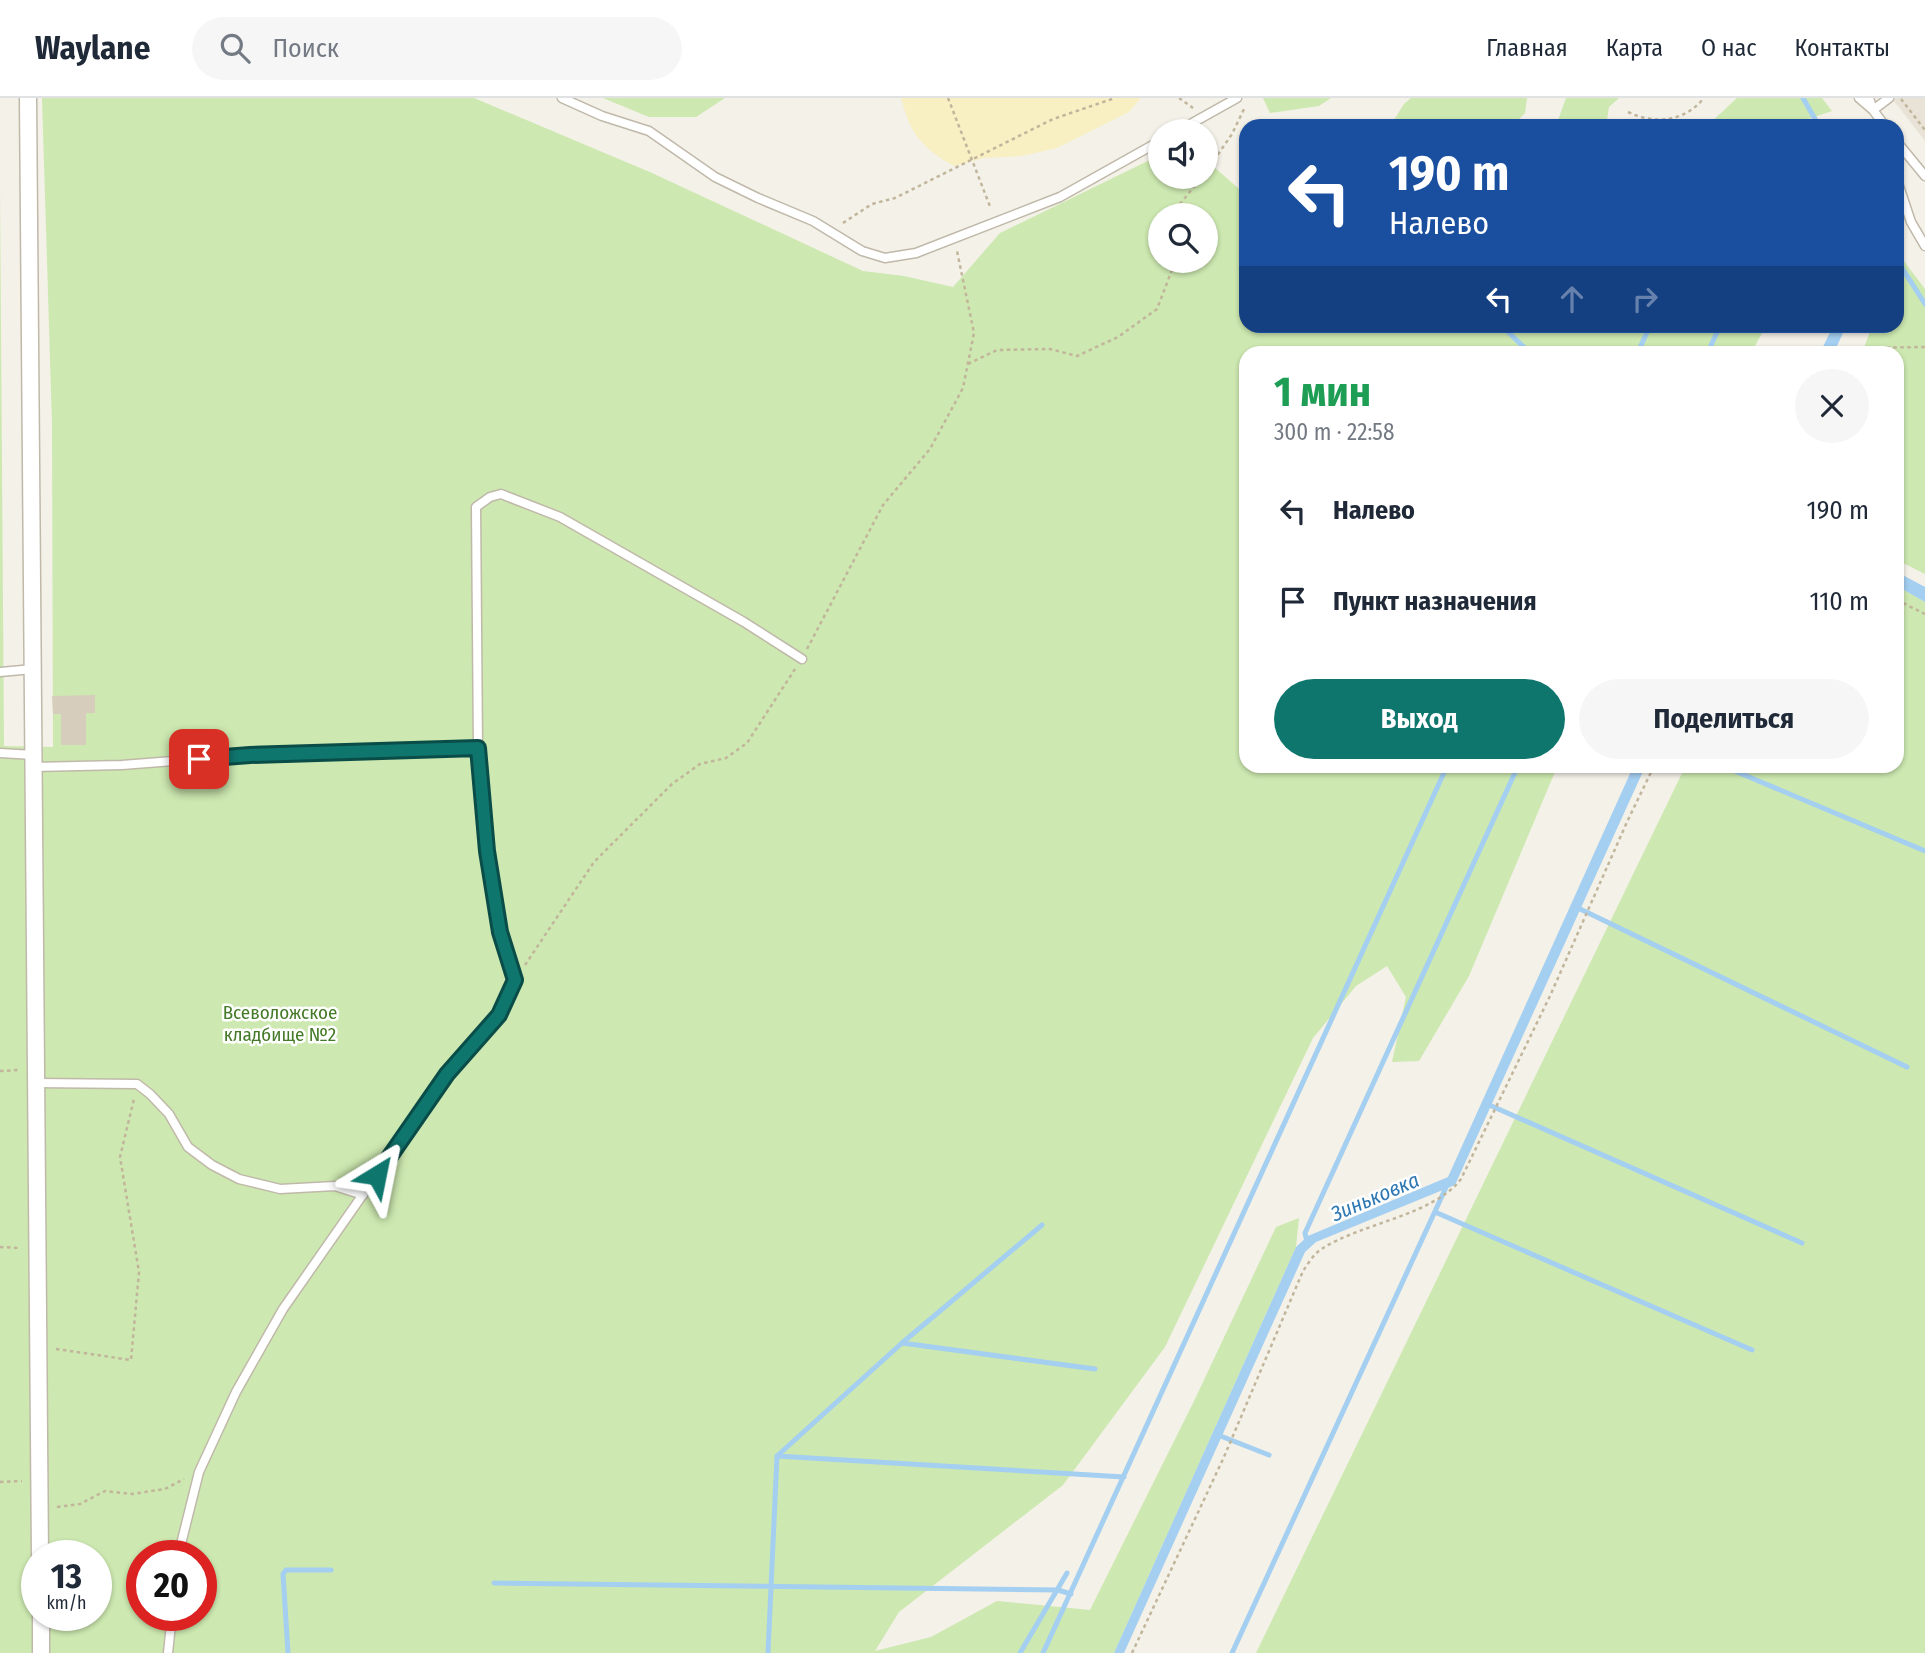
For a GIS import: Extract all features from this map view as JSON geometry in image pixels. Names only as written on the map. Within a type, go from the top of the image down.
[{"type":"street","points":[[28,98],[40,1540]]},
{"type":"street","points":[[41,1631],[41,1653]]},
{"type":"lane","points":[[562,98],[602,116],[649,131],[715,177],[831,231],[862,251],[885,258],[916,253],[954,240],[1060,197],[1148,148]]},
{"type":"lane","points":[[1199,119],[1237,98]]},
{"type":"lane","points":[[1859,98],[1880,119]]},
{"type":"lane","points":[[1869,98],[1873,110]]},
{"type":"lane","points":[[1873,110],[1889,98]]},
{"type":"lane","points":[[1904,150],[1925,176]]},
{"type":"lane","points":[[1904,201],[1911,222],[1925,246]]},
{"type":"lane","points":[[182,1540],[199,1472],[236,1392],[283,1308],[447,1074],[499,1015],[515,980],[500,932],[487,851],[478,748],[476,507],[490,497],[501,494],[560,517],[744,622],[802,659]]},
{"type":"lane","points":[[0,672],[33,669]]},
{"type":"lane","points":[[0,753],[34,761],[122,765],[250,755],[478,748]]},
{"type":"lane","points":[[36,1083],[137,1084],[169,1114],[188,1147],[212,1165],[239,1179],[280,1189],[334,1186],[363,1195]]},
{"type":"lane","points":[[169,1653],[171,1631]]},
{"type":"path","points":[[948,98],[996,223]]},
{"type":"path","points":[[831,231],[872,204],[895,198],[1053,119],[1115,98]]},
{"type":"path","points":[[1240,119],[1250,98]]},
{"type":"path","points":[[1662,119],[1679,118],[1704,98]]},
{"type":"path","points":[[1902,99],[1924,127]]},
{"type":"path","points":[[1628,112],[1643,119]]},
{"type":"path","points":[[1218,154],[1239,120]]},
{"type":"path","points":[[1181,203],[1192,189]]},
{"type":"path","points":[[515,980],[594,862],[672,784],[700,764],[726,758],[747,744],[802,659],[883,505],[930,449],[963,388],[974,333],[954,240]]},
{"type":"path","points":[[968,363],[997,350],[1050,349],[1077,356],[1118,337],[1157,309],[1171,273]]},
{"type":"path","points":[[1904,347],[1925,346]]},
{"type":"path","points":[[1904,604],[1925,614]]},
{"type":"path","points":[[1132,1653],[1224,1457],[1303,1271],[1318,1251],[1432,1202],[1452,1190],[1461,1179],[1549,996],[1651,773]]},
{"type":"path","points":[[38,1347],[131,1360],[139,1272],[120,1157],[137,1084]]},
{"type":"path","points":[[0,1247],[38,1248]]},
{"type":"path","points":[[40,1509],[80,1504],[105,1491],[132,1494],[165,1489],[199,1472]]},
{"type":"path","points":[[0,1482],[40,1481]]},
{"type":"shaded area","points":[[1890,98],[1925,98],[1925,141],[1898,106]]},
{"type":"green space","name":"Всеволожское кладбище №2","points":[[42,98],[474,98],[652,173],[863,271],[904,276],[953,287],[1000,233],[1148,161],[1148,189],[1218,189],[1218,170],[1239,189],[1239,333],[1762,333],[1755,346],[1239,346],[1239,773],[1554,773],[1469,976],[1419,1061],[1392,1062],[1406,997],[1387,966],[1356,986],[1313,1038],[1165,1347],[1063,1485],[899,1612],[875,1651],[931,1637],[997,1601],[1090,1610],[1195,1399],[1276,1227],[1299,1218],[1296,1247],[1114,1653],[0,1653],[0,189],[4,746],[53,747],[52,424]]},
{"type":"green space","points":[[603,98],[725,98],[696,117],[649,117]]},
{"type":"green space","points":[[1263,98],[1331,98],[1319,106],[1270,113]]},
{"type":"green space","points":[[1411,98],[1527,98],[1525,113],[1519,119],[1394,119]]},
{"type":"green space","points":[[1566,98],[1619,98],[1609,107],[1607,119],[1558,119]]},
{"type":"green space","points":[[1737,98],[1822,98],[1832,111],[1809,119],[1714,119]]},
{"type":"green space","points":[[1904,261],[1925,289],[1925,574],[1904,564],[1904,346],[1865,346],[1869,333],[1904,333]]},
{"type":"green space","points":[[1904,590],[1925,602],[1925,1653],[1256,1653],[1682,773],[1904,773]]},
{"type":"sand","points":[[901,98],[1141,98],[1129,112],[1057,148],[1022,156],[984,158],[954,166],[933,153],[919,139],[913,131]]},
{"type":"water","points":[[1830,333],[1843,333],[1837,346],[1823,346]]},
{"type":"water","points":[[1904,576],[1925,587],[1925,602],[1904,590]]},
{"type":"water","points":[[1630,773],[1642,773],[1455,1185],[1316,1242],[1305,1252],[1124,1653],[1114,1653],[1296,1247],[1308,1236],[1448,1177]]},
{"type":"building","points":[[95,695],[95,713],[86,713],[86,745],[61,745],[61,714],[53,714],[52,696]]},
{"type":"waterway","points":[[1803,98],[1815,119]]},
{"type":"waterway","points":[[1904,271],[1925,304]]},
{"type":"waterway","points":[[1509,333],[1523,346]]},
{"type":"waterway","points":[[1641,346],[1647,333]]},
{"type":"waterway","points":[[1711,346],[1717,333]]},
{"type":"waterway","points":[[1043,1653],[1444,773]]},
{"type":"waterway","name":"Зиньковка","points":[[1307,1242],[1305,1233],[1515,773]]},
{"type":"waterway","points":[[1740,773],[1925,851]]},
{"type":"waterway","points":[[1576,907],[1907,1067]]},
{"type":"waterway","points":[[1487,1104],[1802,1243]]},
{"type":"waterway","points":[[1232,1653],[1448,1183]]},
{"type":"waterway","points":[[1435,1212],[1752,1350]]},
{"type":"waterway","points":[[768,1653],[777,1456],[902,1343],[1042,1225]]},
{"type":"waterway","points":[[902,1343],[1095,1369]]},
{"type":"waterway","points":[[1218,1435],[1269,1455]]},
{"type":"waterway","points":[[777,1456],[1124,1477]]},
{"type":"waterway","points":[[288,1653],[283,1574],[286,1570],[331,1570]]},
{"type":"waterway","points":[[1020,1653],[1067,1573]]},
{"type":"waterway","points":[[494,1583],[1058,1590],[1071,1594]]},
{"type":"route","points":[[199,759],[478,748],[487,851],[500,932],[515,980],[499,1015],[447,1074],[377,1175]]}]
